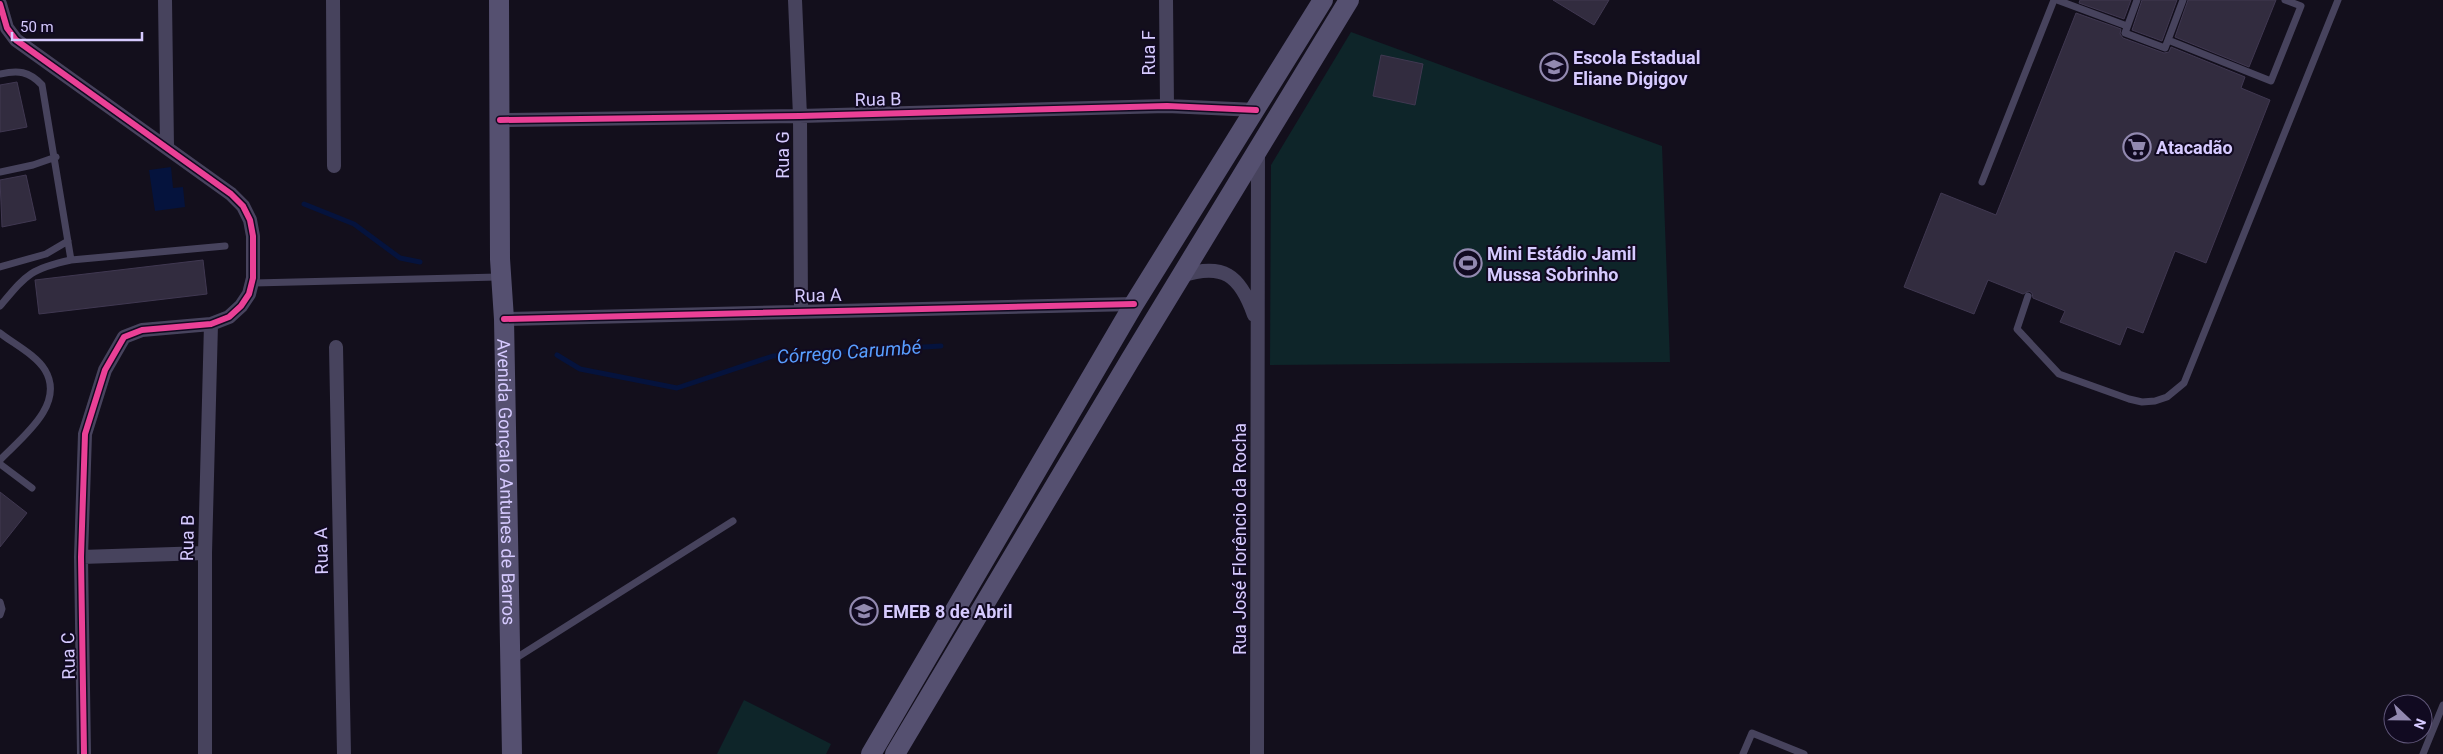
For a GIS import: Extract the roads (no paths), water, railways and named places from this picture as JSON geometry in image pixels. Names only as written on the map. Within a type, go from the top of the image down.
[{"type":"main road","name":"Avenida Gonçalo Antunes de Barros","points":[[499,0],[501,277],[504,319],[512,754]]},
{"type":"main road","points":[[870,754],[1134,304],[1323,0]]},
{"type":"main road","points":[[895,754],[1181,276],[1350,0]]},
{"type":"street","points":[[165,0],[167,148]]},
{"type":"street","points":[[333,0],[334,166]]},
{"type":"street","name":"Rua G","points":[[795,0],[800,116],[801,311]]},
{"type":"street","name":"Rua F","points":[[1166,0],[1167,106]]},
{"type":"street","points":[[0,4],[7,28],[16,40],[231,194],[243,206],[250,220],[253,236],[252,283],[249,294],[241,306],[229,317],[211,324]]},
{"type":"street","name":"Rua B","points":[[500,120],[800,116],[1167,106],[1256,110]]},
{"type":"street","name":"Rua José Florêncio da Rocha","points":[[1257,754],[1258,149]]},
{"type":"street","name":"Rua José Florêncio da Rocha","points":[[1181,276],[1199,269],[1211,268],[1227,275],[1238,284],[1248,297],[1258,325]]},
{"type":"street","name":"Rua A","points":[[504,319],[1134,304]]},
{"type":"street","name":"Rua B","points":[[205,754],[205,553],[211,324]]},
{"type":"street","name":"Rua C","points":[[84,754],[81,557],[86,434],[105,370],[124,337],[142,330],[211,324]]},
{"type":"street","name":"Rua A","points":[[336,347],[344,754]]},
{"type":"street","points":[[81,557],[205,553]]},
{"type":"lane","points":[[1982,182],[2055,0],[2127,26]]},
{"type":"lane","points":[[2137,0],[2125,33],[2165,48],[2183,0]]},
{"type":"lane","points":[[2168,40],[2271,81],[2301,6],[2285,0]]},
{"type":"lane","points":[[2028,296],[2017,329],[2059,374],[2142,402],[2167,397],[2178,389],[2184,383],[2338,0]]},
{"type":"lane","points":[[0,74],[16,70],[25,72],[35,77],[42,85],[56,158],[71,260]]},
{"type":"lane","points":[[0,172],[56,158]]},
{"type":"lane","points":[[0,267],[20,263],[46,254],[68,241]]},
{"type":"lane","points":[[0,306],[25,276],[46,266],[71,260],[225,246]]},
{"type":"lane","points":[[20,263],[25,276]]},
{"type":"lane","points":[[252,283],[501,277]]},
{"type":"lane","points":[[0,333],[39,364],[48,378],[50,392],[44,413],[0,460]]},
{"type":"lane","points":[[0,464],[32,488]]},
{"type":"lane","points":[[510,662],[733,521]]},
{"type":"lane","points":[[0,602],[2,608],[0,615]]},
{"type":"lane","points":[[2423,754],[2443,705]]},
{"type":"lane","points":[[1743,754],[1752,733],[1804,754]]},
{"type":"water","points":[[171,167],[173,188],[183,187],[185,207],[155,211],[149,170]]},
{"type":"waterway","name":"Córrego Carumbé","points":[[304,204],[354,224],[400,258],[420,262]]},
{"type":"waterway","name":"Córrego Carumbé","points":[[557,355],[580,369],[677,388],[773,356],[941,346]]},
{"type":"place","name":"Escola Estadual Eliane Digigov","points":[[1554,67]]},
{"type":"place","name":"Atacadão","points":[[2137,147]]},
{"type":"place","name":"Mini Estádio Jamil Mussa Sobrinho","points":[[1468,263]]},
{"type":"place","name":"EMEB 8 de Abril","points":[[864,611]]}]
